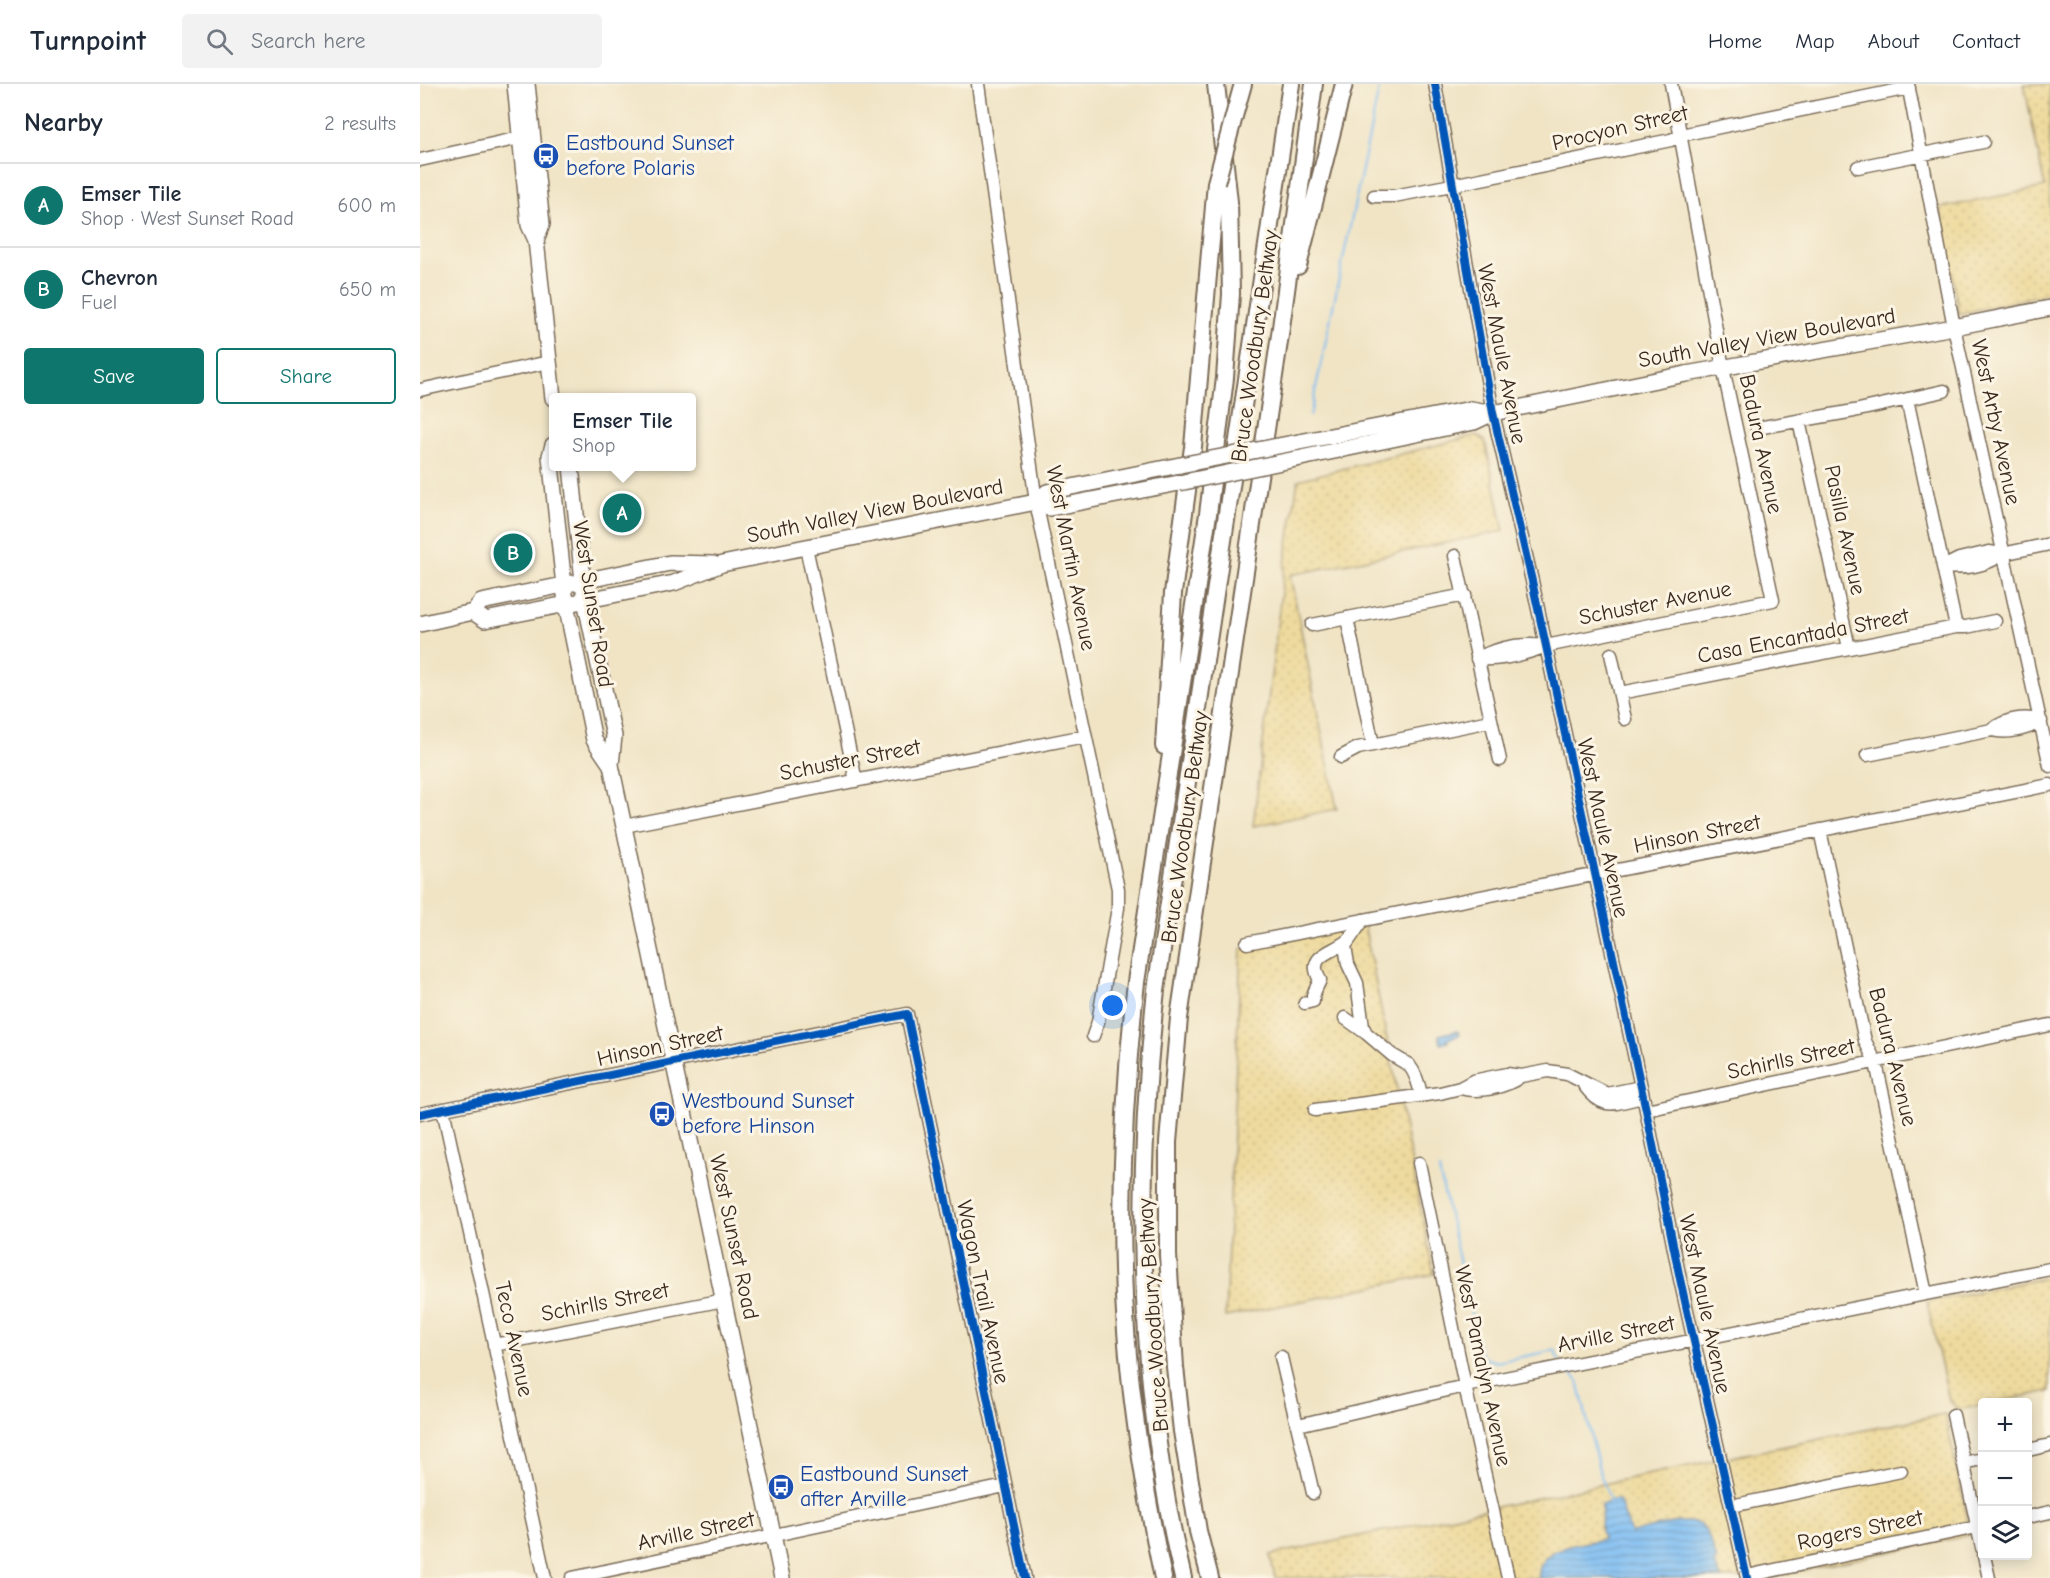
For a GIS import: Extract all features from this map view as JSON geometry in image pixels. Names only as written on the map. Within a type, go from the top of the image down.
[{"type":"highway","points":[[1163,1578],[1138,1441],[1128,1350],[1122,1208],[1123,1150],[1129,1042],[1136,982],[1208,514],[1225,378],[1231,294],[1228,112],[1215,84]]},
{"type":"highway","points":[[1159,843],[1173,593],[1193,447],[1216,183],[1228,112],[1243,84]]},
{"type":"highway","name":"Bruce Woodbury Beltway","points":[[1183,1578],[1167,1503],[1157,1435],[1148,1340],[1142,1189],[1146,1109],[1156,990],[1291,84]]},
{"type":"highway","name":"Bruce Woodbury Beltway","points":[[1210,1578],[1198,1531],[1182,1431],[1175,1367],[1168,1255],[1168,1142],[1181,1007],[1280,335],[1314,84]]},
{"type":"highway","points":[[1280,335],[1344,84]]},
{"type":"highway","points":[[1153,1526],[1155,1578]]},
{"type":"main road","points":[[515,84],[529,225],[537,240],[552,393]]},
{"type":"main road","points":[[527,84],[542,224],[537,240]]},
{"type":"main road","name":"South Valley View Boulevard","points":[[473,612],[485,620],[674,583],[722,564],[806,547],[1036,502],[1050,507],[1179,483],[1474,422],[1493,413],[1686,374],[2050,308]]},
{"type":"main road","name":"South Valley View Boulevard","points":[[1036,502],[1047,492],[1180,465],[1471,409],[1493,413]]},
{"type":"main road","name":"West Sunset Road","points":[[551,471],[562,585],[594,740],[611,765]]},
{"type":"main road","name":"West Sunset Road","points":[[572,471],[585,600],[614,736],[611,765],[782,1578]]},
{"type":"main road","name":"South Valley View Boulevard","points":[[420,624],[473,612],[480,602],[670,563],[722,564]]},
{"type":"street","name":"West Martin Avenue","points":[[978,84],[1036,502],[1118,889],[1118,908],[1098,1022],[1093,1036]]},
{"type":"street","name":"West Maule Avenue","points":[[1435,84],[1493,413],[1546,646],[1747,1577]]},
{"type":"street","name":"Badura Avenue","points":[[1671,84],[1723,368],[1773,600]]},
{"type":"street","name":"Procyon Street","points":[[1374,196],[1394,196],[1671,140],[1681,135],[1908,86]]},
{"type":"street","name":"West Arby Avenue","points":[[1908,86],[1954,327],[2050,766]]},
{"type":"street","points":[[420,160],[520,138]]},
{"type":"street","points":[[1858,167],[1983,142]]},
{"type":"street","points":[[420,390],[549,362]]},
{"type":"street","points":[[1757,428],[1854,411],[1944,391]]},
{"type":"street","points":[[1907,399],[1956,627]]},
{"type":"street","name":"Pasilla Avenue","points":[[1799,420],[1849,648]]},
{"type":"street","points":[[1943,567],[1961,569],[1991,562],[2002,554],[2050,544]]},
{"type":"street","points":[[806,547],[856,781]]},
{"type":"street","points":[[1455,556],[1500,760]]},
{"type":"street","points":[[1312,625],[1465,595]]},
{"type":"street","name":"Schuster Avenue","points":[[1477,658],[1494,660],[1528,653],[1546,646],[1773,600]]},
{"type":"street","points":[[1347,618],[1373,745]]},
{"type":"street","name":"Casa Encantada Street","points":[[1620,693],[1995,621]]},
{"type":"street","points":[[1611,654],[1625,719]]},
{"type":"street","points":[[1866,755],[1992,730],[2000,723],[2030,717],[2041,721]]},
{"type":"street","points":[[1341,757],[1351,751],[1373,745],[1490,721]]},
{"type":"street","name":"Schuster Street","points":[[624,826],[1085,736]]},
{"type":"street","name":"Hinson Street","points":[[1247,943],[2050,785]]},
{"type":"street","name":"Badura Avenue","points":[[1820,830],[1865,1041],[1876,1063],[1926,1294]]},
{"type":"street","points":[[1363,920],[1345,946],[1351,971],[1358,983],[1363,1027],[1366,1034]]},
{"type":"street","points":[[1305,1003],[1313,1001],[1313,995],[1320,980],[1316,969],[1318,959],[1340,947],[1349,939]]},
{"type":"street","name":"Hinson Street","points":[[420,1114],[907,1014]]},
{"type":"street","name":"Wagon Trail Avenue","points":[[907,1014],[1025,1578]]},
{"type":"street","points":[[1345,1018],[1414,1070],[1421,1095]]},
{"type":"street","name":"Schirlls Street","points":[[1315,1110],[1460,1089],[1473,1091],[1509,1084],[1521,1076],[1544,1071],[1558,1071],[1572,1076],[1607,1094],[1643,1098],[1876,1063],[2050,1025]]},
{"type":"street","name":"Teco Avenue","points":[[443,1109],[545,1578]]},
{"type":"street","name":"West Pamalyn Avenue","points":[[1419,1163],[1508,1578]]},
{"type":"street","name":"Arville Street","points":[[1298,1425],[1465,1386],[2050,1269]]},
{"type":"street","name":"Schirlls Street","points":[[494,1345],[724,1300]]},
{"type":"street","points":[[1281,1357],[1313,1492]]},
{"type":"street","points":[[1953,1415],[1978,1519]]},
{"type":"street","points":[[2032,1449],[2050,1446]]},
{"type":"street","points":[[1964,1463],[1978,1461]]},
{"type":"street","points":[[1731,1506],[1901,1471]]},
{"type":"street","name":"Arville Street","points":[[572,1578],[1005,1486]]},
{"type":"street","points":[[2032,1516],[2050,1512]]},
{"type":"street","name":"Rogers Street","points":[[1747,1577],[1978,1527]]},
{"type":"street","points":[[1985,1560],[1989,1578]]},
{"type":"sand","points":[[2024,84],[2050,84],[2050,293],[1959,314],[1940,208],[2045,187]]},
{"type":"sand","points":[[1477,435],[1485,441],[1504,531],[1290,575],[1337,809],[1253,826],[1283,577],[1298,480]]},
{"type":"sand","points":[[1364,924],[1434,1274],[1225,1317],[1241,949]]},
{"type":"sand","points":[[2050,1277],[2050,1391],[2016,1398],[1978,1398],[1978,1406],[1958,1410],[1949,1400],[1927,1302]]},
{"type":"sand","points":[[1945,1414],[1971,1535],[1765,1578],[1275,1578],[1270,1555]]},
{"type":"water","points":[[1456,1031],[1460,1035],[1447,1039],[1448,1042],[1441,1044],[1439,1035]]},
{"type":"water","points":[[1610,1500],[1619,1500],[1631,1533],[1680,1522],[1698,1524],[1704,1528],[1717,1559],[1714,1563],[1721,1578],[1539,1578],[1540,1567],[1552,1553],[1561,1548],[1603,1539],[1602,1504]]},
{"type":"waterway","points":[[1310,416],[1380,84]]},
{"type":"waterway","points":[[1439,1170],[1480,1353],[1484,1358],[1497,1362],[1555,1350],[1560,1361]]},
{"type":"waterway","points":[[1568,1370],[1578,1381],[1600,1474],[1610,1500]]},
{"type":"cycle path","points":[[1435,84],[1493,413],[1532,581],[1680,1279],[1747,1578]]},
{"type":"cycle path","points":[[420,1114],[907,1014],[1025,1578]]},
{"type":"place","name":"Eastbound Sunset before Polaris","points":[[546,156]]},
{"type":"place","name":"Emser Tile","points":[[622,513]]},
{"type":"place","name":"Chevron","points":[[513,553]]},
{"type":"place","name":"Westbound Sunset before Hinson","points":[[662,1114]]},
{"type":"place","name":"Eastbound Sunset after Arville","points":[[781,1487]]}]
